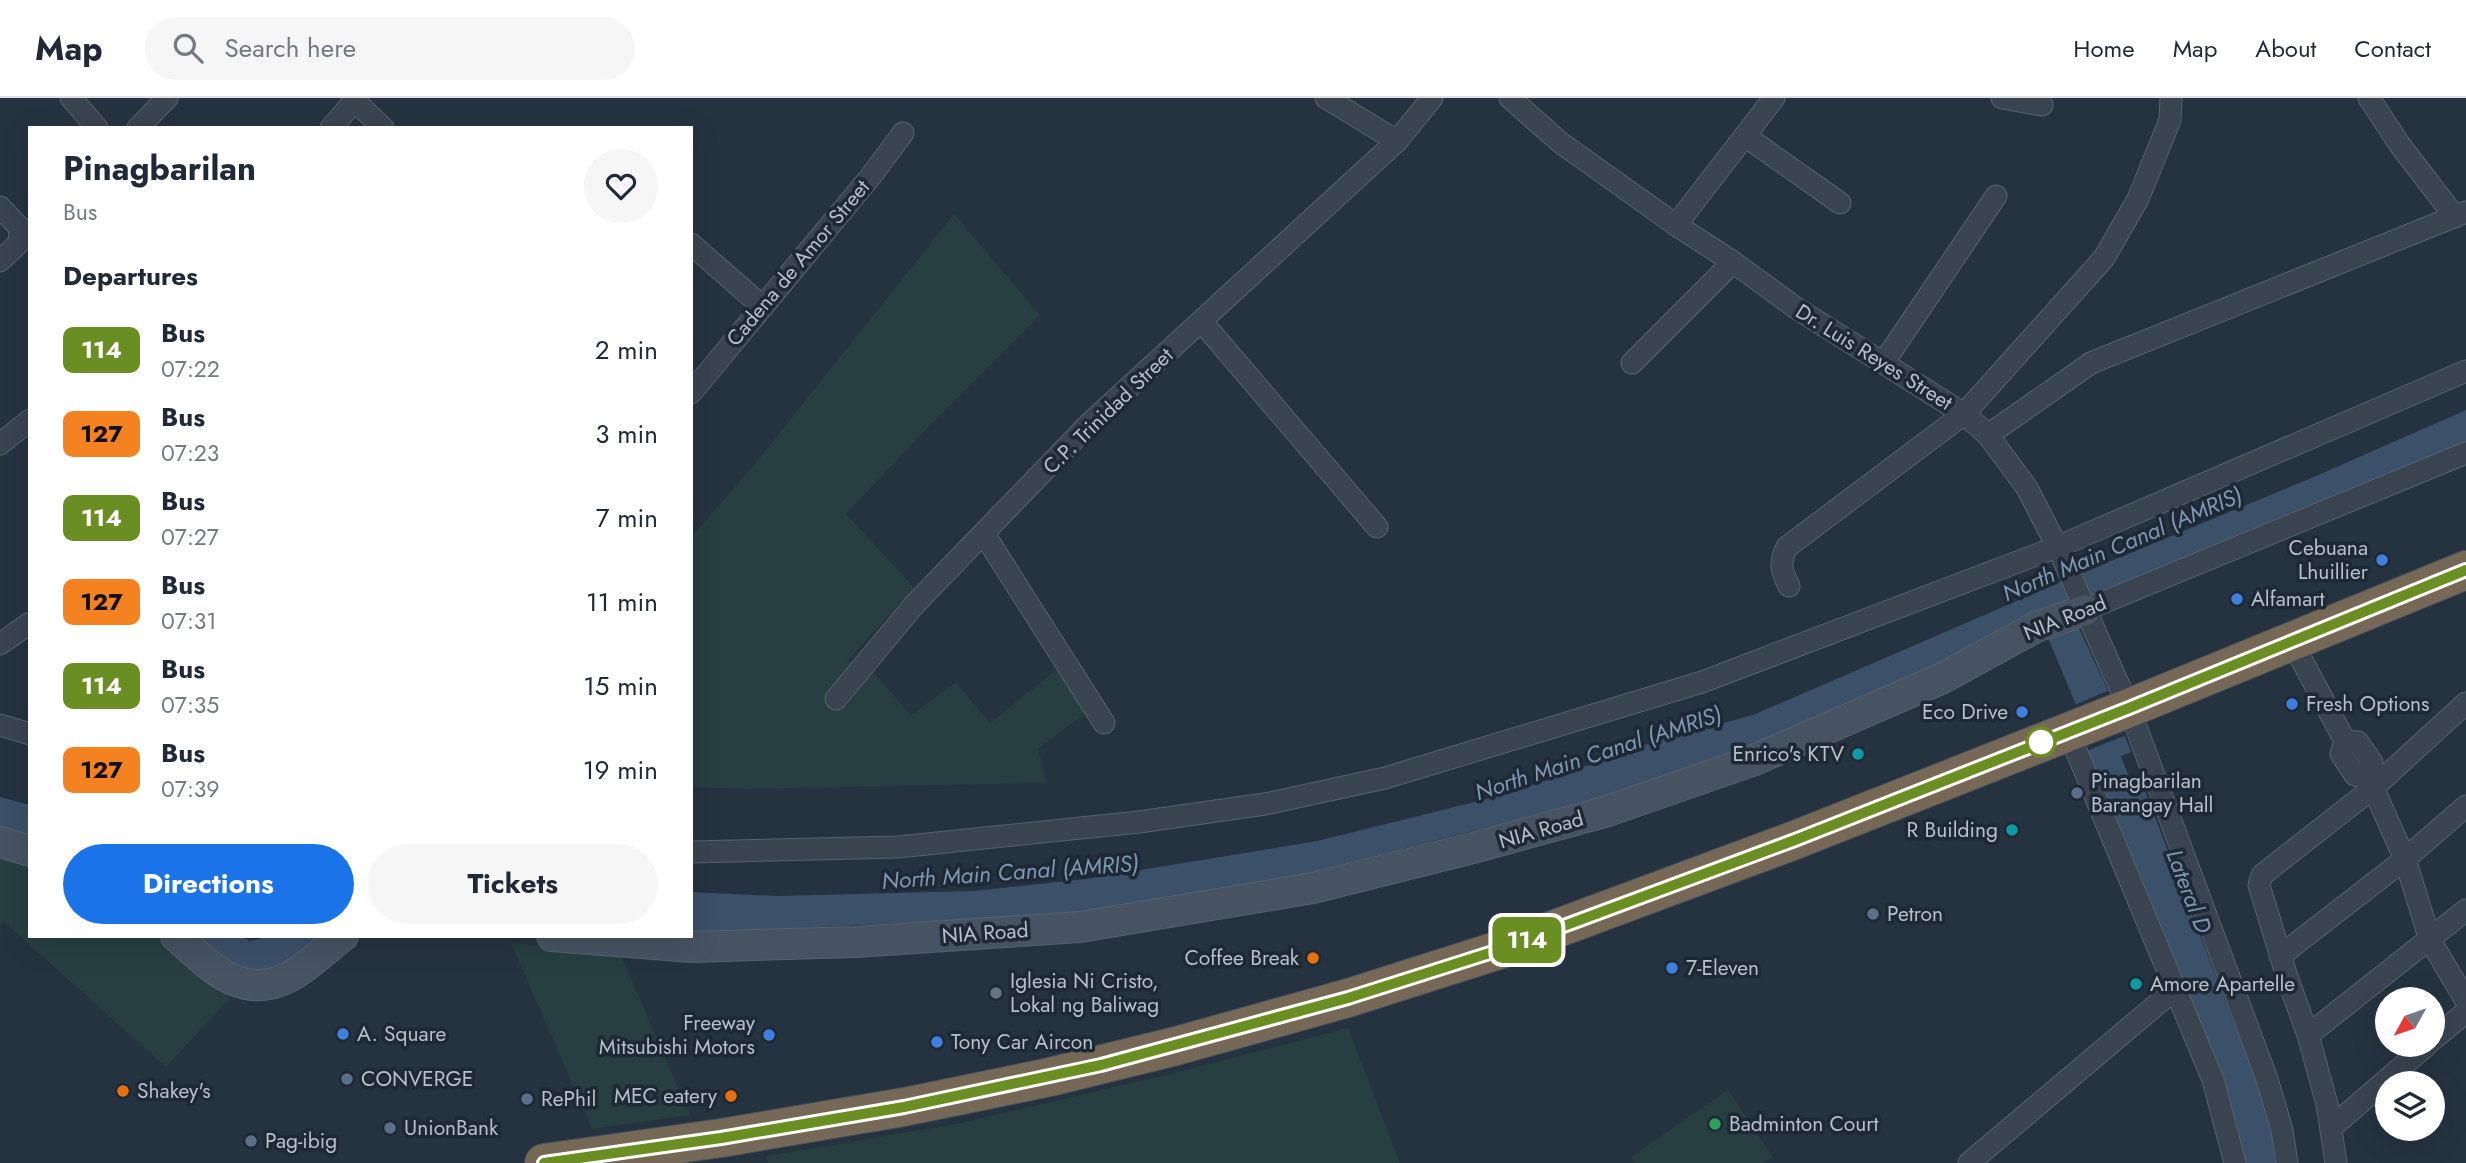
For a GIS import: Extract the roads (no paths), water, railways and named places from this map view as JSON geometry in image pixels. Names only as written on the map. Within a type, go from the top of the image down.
[{"type":"highway","points":[[544,1163],[721,1138],[918,1105],[1088,1068],[1348,998],[1584,920],[1795,840],[2466,570]]},
{"type":"street","points":[[71,98],[95,126]]},
{"type":"street","points":[[140,126],[167,98]]},
{"type":"street","points":[[1326,98],[1397,141]]},
{"type":"street","name":"C.P. Trinidad Street","points":[[836,699],[914,605],[1089,424],[1397,141],[1432,98]]},
{"type":"street","name":"Dr. Luis Reyes Street","points":[[1510,98],[1561,143],[1676,225],[1734,262],[1796,308],[1964,414],[1988,435],[2027,488],[2057,547],[2123,710]]},
{"type":"street","points":[[1676,225],[1774,98]]},
{"type":"street","points":[[2001,98],[2042,105]]},
{"type":"street","points":[[1789,586],[1781,569],[1781,559],[1787,547],[1964,414],[2104,258],[2138,199],[2170,120],[2171,98]]},
{"type":"street","points":[[1988,435],[2091,363],[2460,215],[2400,145],[2369,98]]},
{"type":"street","points":[[333,126],[356,99],[381,126]]},
{"type":"street","name":"Cadena de Amor Street","points":[[693,391],[903,133]]},
{"type":"street","points":[[1745,136],[1840,202]]},
{"type":"street","points":[[1884,362],[1996,196]]},
{"type":"street","points":[[0,206],[20,229],[19,243],[0,261]]},
{"type":"street","points":[[693,246],[763,307]]},
{"type":"street","points":[[1632,363],[1734,262]]},
{"type":"street","points":[[1202,322],[1377,527]]},
{"type":"street","points":[[693,852],[925,844],[1139,822],[1265,804],[1398,774],[1702,682],[2057,547],[2466,371]]},
{"type":"street","points":[[0,444],[28,422]]},
{"type":"street","name":"NIA Road","points":[[608,938],[664,940],[692,947],[855,942],[1080,927],[1313,888],[1474,848],[1608,811],[1752,761],[1943,678],[2036,627],[2080,599],[2466,453]]},
{"type":"street","points":[[985,534],[1104,723]]},
{"type":"street","points":[[0,644],[28,624]]},
{"type":"street","points":[[2291,640],[2345,741],[2340,754],[2354,775],[2370,783],[2405,859],[2430,940],[2466,1001]]},
{"type":"street","points":[[2336,1163],[2332,1127],[2308,1035],[2259,886],[2262,875],[2466,703]]},
{"type":"street","points":[[2123,710],[2267,1079],[2282,1130],[2287,1163]]},
{"type":"street","points":[[0,725],[28,733]]},
{"type":"street","points":[[2072,730],[2174,989],[2213,1080],[2235,1163]]},
{"type":"street","points":[[2280,956],[2405,859],[2466,806]]},
{"type":"street","points":[[0,842],[28,850]]},
{"type":"street","points":[[2308,1035],[2466,910]]},
{"type":"street","points":[[178,938],[216,972],[251,987],[285,979],[340,938]]},
{"type":"street","points":[[1969,1163],[2174,989]]},
{"type":"street","points":[[2445,1029],[2466,1012]]},
{"type":"street","points":[[2332,1127],[2413,1057]]},
{"type":"water","name":"North Main Canal (AMRIS)","points":[[2466,410],[2466,442],[2199,552],[2112,590],[2072,613],[2108,691],[2131,752],[2121,756],[2135,794],[2145,791],[2256,1081],[2278,1163],[2243,1163],[2091,766],[2080,715],[2047,635],[1634,790],[1269,883],[1091,914],[693,933],[693,892],[777,896],[973,891],[1086,879],[1317,841],[1511,793],[1653,742],[1753,715],[2058,583],[2309,479]]},
{"type":"water","points":[[0,797],[28,804],[28,837],[0,829]]},
{"type":"water","points":[[193,938],[245,938],[249,941],[263,938],[325,938],[295,964],[240,975]]},
{"type":"place","name":"Cebuana Lhuillier","points":[[2382,560]]},
{"type":"place","name":"Alfamart","points":[[2237,599]]},
{"type":"place","name":"Fresh Options","points":[[2292,704]]},
{"type":"place","name":"Eco Drive","points":[[2022,712]]},
{"type":"place","name":"Enrico's KTV","points":[[1858,754]]},
{"type":"place","name":"Pinagbarilan Barangay Hall","points":[[2077,793]]},
{"type":"place","name":"R Building","points":[[2012,830]]},
{"type":"place","name":"Petron","points":[[1873,914]]},
{"type":"place","name":"Coffee Break","points":[[1313,958]]},
{"type":"place","name":"7-Eleven","points":[[1672,968]]},
{"type":"place","name":"Amore Apartelle","points":[[2136,984]]},
{"type":"place","name":"Iglesia Ni Cristo, Lokal ng Baliwag","points":[[996,993]]},
{"type":"place","name":"A. Square","points":[[343,1034]]},
{"type":"place","name":"Freeway Mitsubishi Motors","points":[[769,1035]]},
{"type":"place","name":"Tony Car Aircon","points":[[937,1042]]},
{"type":"place","name":"CONVERGE","points":[[347,1079]]},
{"type":"place","name":"Shakey's","points":[[123,1091]]},
{"type":"place","name":"MEC eatery","points":[[731,1096]]},
{"type":"place","name":"RePhil","points":[[527,1099]]},
{"type":"place","name":"Badminton Court","points":[[1715,1124]]},
{"type":"place","name":"UnionBank","points":[[390,1128]]},
{"type":"place","name":"Pag-ibig","points":[[251,1141]]},
{"type":"water label","name":"Lateral D","points":[[2189,891]]}]
